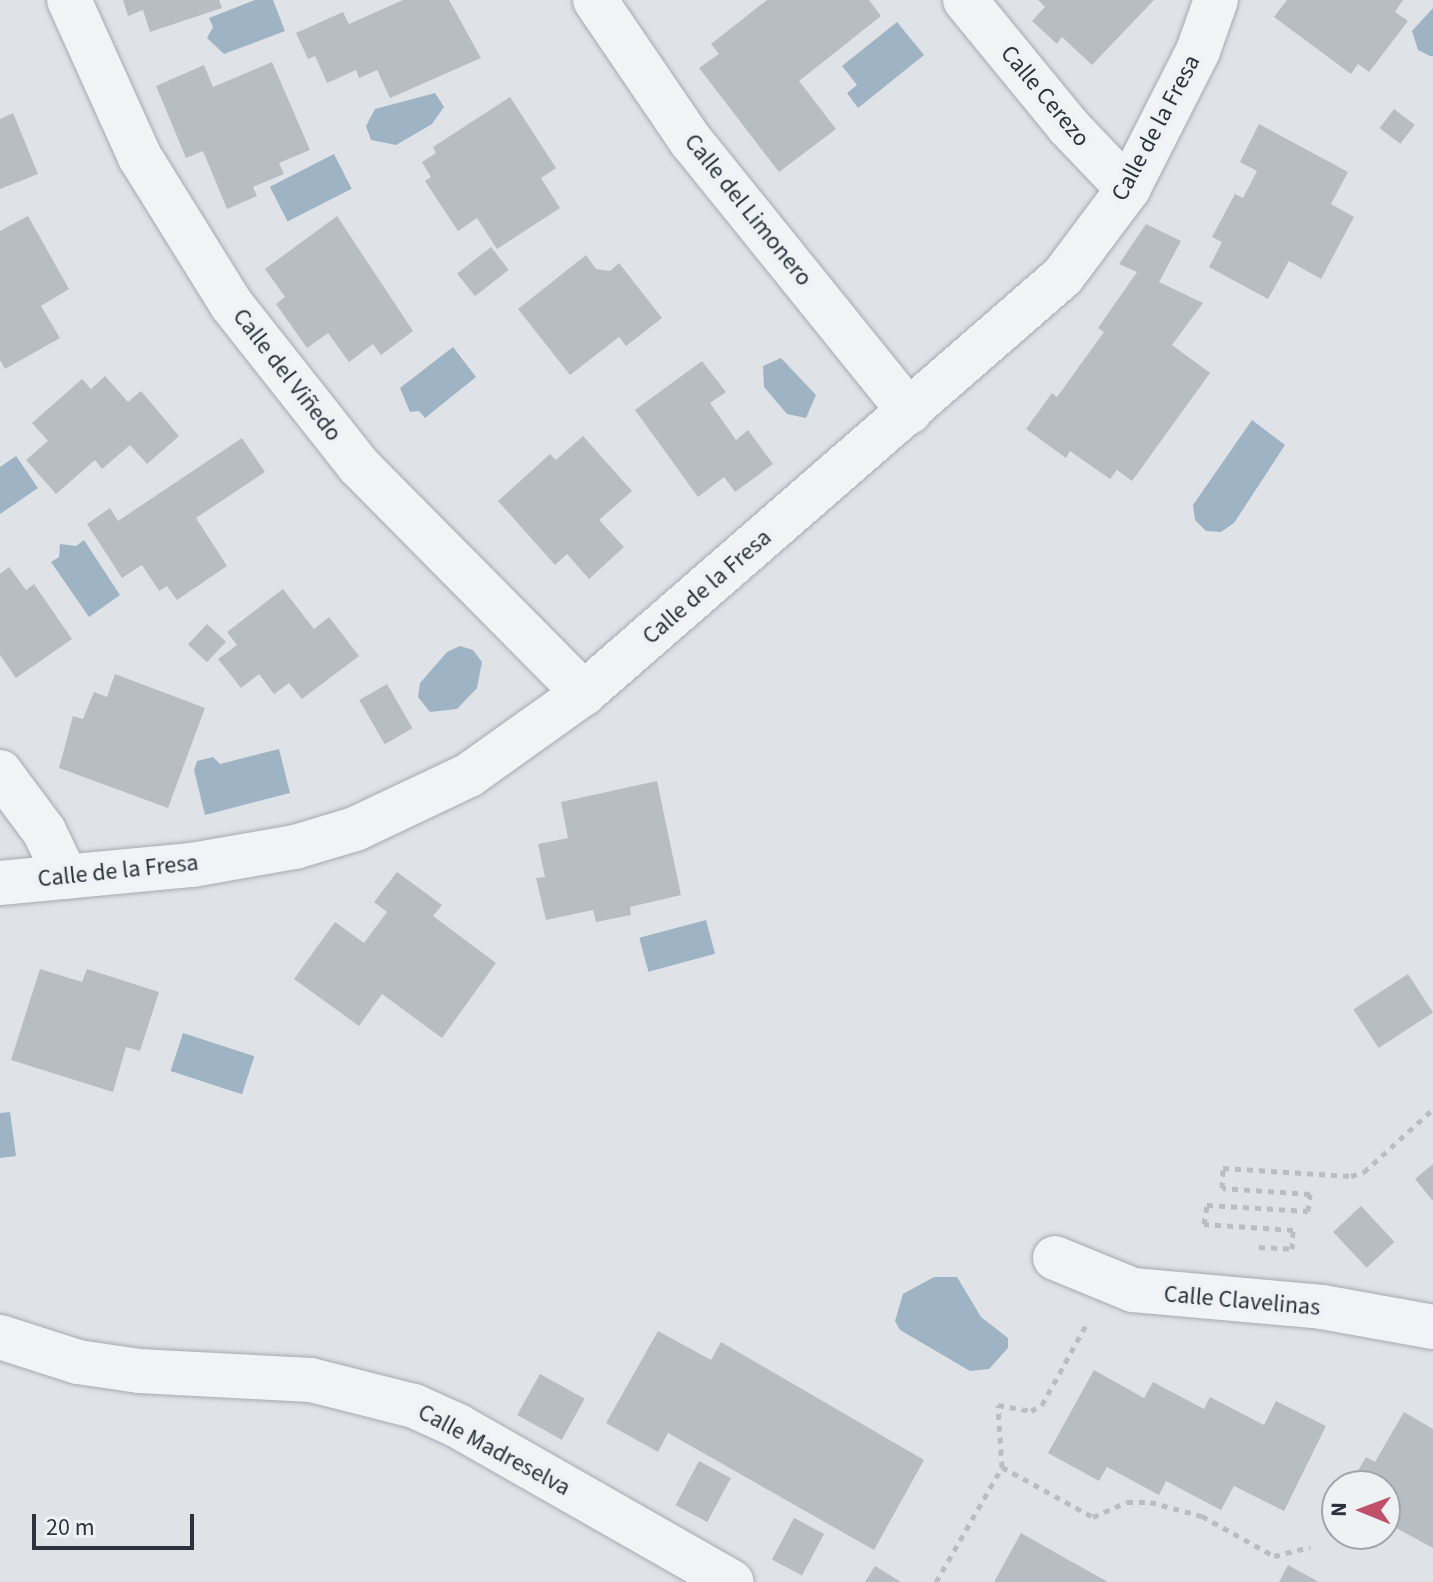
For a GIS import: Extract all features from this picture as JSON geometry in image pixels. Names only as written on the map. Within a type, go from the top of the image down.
[{"type":"street","name":"Calle del Viñedo","points":[[69,0],[140,157],[231,304],[359,466],[584,693]]},
{"type":"street","name":"Calle del Limonero","points":[[595,0],[691,141],[910,412]]},
{"type":"street","name":"Calle Cerezo","points":[[965,0],[1068,126],[1128,189]]},
{"type":"street","name":"Calle de la Fresa","points":[[0,883],[231,859],[355,829],[469,775],[584,693],[1063,276],[1128,189],[1198,51],[1216,0]]},
{"type":"street","points":[[0,772],[44,831],[66,877]]},
{"type":"street","name":"Calle Clavelinas","points":[[1055,1258],[1133,1290],[1322,1307],[1433,1327]]},
{"type":"street","name":"Calle Madreselva","points":[[0,1337],[78,1362],[139,1371],[311,1380],[414,1406],[458,1426],[732,1582]]},
{"type":"path","points":[[1246,1246],[1292,1249],[1293,1230],[1204,1224],[1207,1205],[1308,1211],[1310,1194],[1222,1188],[1223,1168],[1351,1176],[1364,1172],[1433,1109]]},
{"type":"path","points":[[936,1582],[1002,1467],[998,1405],[1031,1411],[1042,1405],[1110,1282]]},
{"type":"path","points":[[1002,1467],[1093,1517],[1127,1502],[1150,1502],[1202,1516],[1274,1556],[1310,1547]]},
{"type":"water","points":[[255,0],[273,0],[285,31],[224,54],[207,38],[213,27],[209,18]]},
{"type":"water","points":[[1433,8],[1433,56],[1430,56],[1418,50],[1412,31]]},
{"type":"water","points":[[897,22],[924,55],[858,108],[847,93],[857,85],[842,66]]},
{"type":"water","points":[[435,93],[444,107],[432,124],[396,145],[371,140],[366,126],[375,109]]},
{"type":"water","points":[[334,154],[352,189],[288,221],[270,187]]},
{"type":"water","points":[[453,347],[476,377],[425,418],[419,411],[410,412],[400,388]]},
{"type":"water","points":[[781,358],[816,395],[806,418],[787,414],[764,387],[763,366]]},
{"type":"water","points":[[1252,420],[1285,445],[1234,523],[1221,532],[1206,531],[1195,520],[1193,505]]},
{"type":"water","points":[[16,456],[38,488],[0,514],[0,467]]},
{"type":"water","points":[[84,540],[120,595],[89,617],[51,562],[59,557],[60,544],[76,546]]},
{"type":"water","points":[[460,646],[473,650],[482,662],[477,688],[457,709],[430,712],[418,697],[420,683],[447,652]]},
{"type":"water","points":[[279,749],[290,793],[205,815],[194,770],[197,761],[213,757],[220,764]]},
{"type":"water","points":[[706,920],[715,954],[648,972],[639,938]]},
{"type":"water","points":[[183,1033],[254,1056],[242,1094],[171,1071]]},
{"type":"water","points":[[10,1112],[16,1156],[0,1158],[0,1113]]},
{"type":"water","points":[[934,1277],[957,1277],[981,1317],[1008,1338],[1008,1348],[989,1369],[970,1371],[900,1330],[895,1321],[903,1294]]},
{"type":"building","points":[[123,0],[219,0],[222,8],[150,32],[143,10],[128,16]]},
{"type":"building","points":[[403,0],[449,0],[481,58],[390,98],[377,70],[359,78],[356,70],[327,83],[315,56],[308,59],[296,33],[343,12],[349,24]]},
{"type":"building","points":[[767,0],[869,0],[881,16],[799,81],[836,129],[779,172],[699,68],[719,54],[711,44]]},
{"type":"building","points":[[1038,0],[1154,0],[1092,65],[1062,37],[1057,44],[1032,21],[1045,7]]},
{"type":"building","points":[[1287,0],[1403,0],[1395,12],[1408,21],[1369,72],[1358,64],[1351,74],[1274,17]]},
{"type":"building","points":[[272,62],[310,150],[279,163],[284,174],[253,187],[257,196],[227,209],[203,151],[186,158],[156,86],[204,65],[213,87]]},
{"type":"building","points":[[510,97],[556,168],[541,178],[560,208],[497,249],[477,218],[458,231],[425,181],[431,177],[422,162],[436,153],[433,147]]},
{"type":"building","points":[[1394,109],[1415,125],[1400,144],[1380,128]]},
{"type":"building","points":[[13,113],[38,174],[0,189],[0,119]]},
{"type":"building","points":[[1259,124],[1348,172],[1331,204],[1354,217],[1321,279],[1289,261],[1268,299],[1209,267],[1222,242],[1212,237],[1235,194],[1243,198],[1257,171],[1240,162]]},
{"type":"building","points":[[28,216],[69,289],[41,306],[60,338],[5,369],[0,360],[0,231]]},
{"type":"building","points":[[337,216],[413,331],[381,355],[373,344],[349,362],[328,333],[307,348],[276,304],[285,297],[265,269]]},
{"type":"building","points":[[1146,224],[1181,241],[1159,282],[1203,303],[1172,345],[1210,373],[1132,481],[1117,470],[1110,479],[1070,451],[1066,458],[1026,429],[1052,393],[1057,397],[1104,332],[1098,328],[1137,272],[1119,264]]},
{"type":"building","points":[[491,247],[509,270],[475,296],[457,273]]},
{"type":"building","points":[[586,255],[596,269],[610,271],[619,263],[662,318],[626,346],[619,337],[570,375],[518,309]]},
{"type":"building","points":[[702,361],[726,392],[710,403],[736,440],[748,430],[773,464],[735,492],[724,477],[698,497],[635,410]]},
{"type":"building","points":[[105,376],[128,402],[141,391],[179,436],[147,464],[130,445],[102,469],[95,460],[56,494],[26,460],[48,441],[32,423],[82,379],[91,389]]},
{"type":"building","points":[[583,436],[632,491],[599,520],[624,547],[589,579],[567,554],[555,565],[498,501],[550,454],[556,460]]},
{"type":"building","points":[[242,438],[265,472],[196,518],[227,566],[177,600],[167,586],[159,591],[142,565],[122,578],[87,524],[110,508],[118,521]]},
{"type":"building","points":[[9,567],[26,590],[34,584],[72,639],[16,678],[0,655],[0,574]]},
{"type":"building","points":[[283,589],[314,629],[329,617],[359,656],[302,699],[289,683],[274,694],[259,674],[241,688],[218,659],[237,645],[227,632]]},
{"type":"building","points":[[207,624],[226,642],[207,662],[188,644]]},
{"type":"building","points":[[115,674],[205,708],[168,808],[59,768],[73,716],[83,719],[94,692],[107,697]]},
{"type":"building","points":[[387,684],[413,728],[385,744],[359,700]]},
{"type":"building","points":[[657,781],[681,895],[630,907],[631,915],[596,922],[593,910],[546,920],[536,878],[545,877],[538,844],[568,838],[561,802]]},
{"type":"building","points":[[397,872],[442,905],[433,916],[496,963],[442,1038],[382,994],[359,1026],[294,979],[335,922],[364,943],[387,912],[374,902]]},
{"type":"building","points":[[40,969],[82,982],[87,969],[159,992],[140,1051],[126,1047],[113,1092],[11,1060]]},
{"type":"building","points":[[1408,974],[1433,1013],[1379,1048],[1353,1009]]},
{"type":"building","points":[[1433,1164],[1433,1201],[1415,1179]]},
{"type":"building","points":[[1361,1206],[1394,1242],[1367,1268],[1333,1232]]},
{"type":"building","points":[[658,1331],[711,1360],[721,1342],[924,1460],[874,1550],[668,1433],[658,1452],[606,1423]]},
{"type":"building","points":[[1094,1370],[1144,1398],[1153,1382],[1204,1409],[1210,1397],[1264,1425],[1276,1401],[1326,1426],[1284,1511],[1234,1486],[1221,1510],[1166,1481],[1159,1495],[1107,1467],[1099,1481],[1048,1453]]},
{"type":"building","points":[[540,1374],[585,1399],[562,1440],[517,1415]]},
{"type":"building","points":[[1404,1412],[1433,1429],[1433,1548],[1401,1531],[1401,1470],[1358,1470],[1366,1457],[1375,1462]]},
{"type":"building","points":[[699,1461],[731,1478],[707,1522],[676,1505]]},
{"type":"building","points":[[794,1518],[824,1534],[802,1575],[772,1559]]},
{"type":"building","points":[[1021,1533],[1065,1558],[1108,1582],[994,1582]]},
{"type":"building","points":[[1288,1565],[1319,1582],[1279,1582]]},
{"type":"building","points":[[875,1566],[901,1582],[865,1582]]}]
